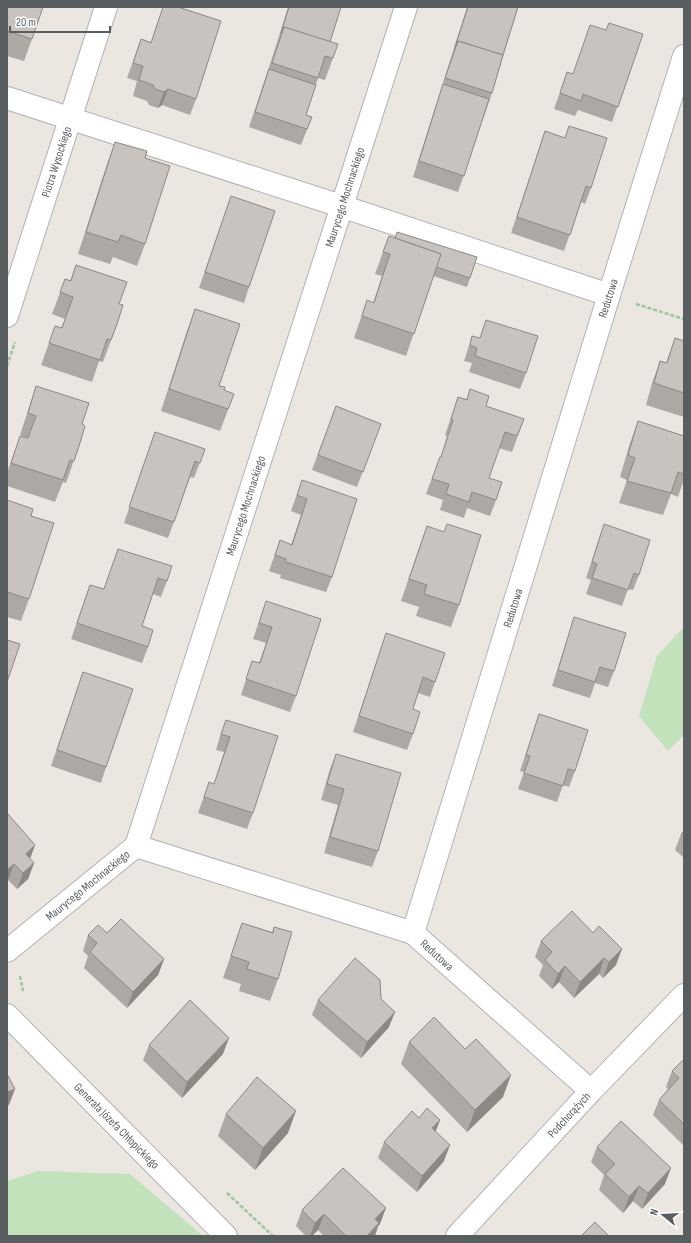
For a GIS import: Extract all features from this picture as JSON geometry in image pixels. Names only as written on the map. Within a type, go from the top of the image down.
[{"type":"street","name":"Piotra Wysockiego","points":[[7,316],[106,7]]},
{"type":"street","name":"Maurycego Mochnackiego","points":[[7,951],[136,846],[406,7]]},
{"type":"street","name":"Redutowa","points":[[591,1091],[413,933],[684,56]]},
{"type":"street","points":[[7,98],[341,206],[609,295]]},
{"type":"street","points":[[136,846],[413,933]]},
{"type":"street","name":"Podchorążych","points":[[457,1236],[591,1091],[684,996]]},
{"type":"street","name":"Generała Józefa Chłopickiego","points":[[7,1015],[226,1236]]},
{"type":"path","points":[[609,295],[684,319]]},
{"type":"path","points":[[22,971],[20,976],[23,991]]},
{"type":"path","points":[[224,1190],[273,1236]]},
{"type":"green space","points":[[684,627],[684,735],[668,751],[639,716],[657,656]]},
{"type":"green space","points":[[38,1171],[130,1174],[203,1236],[7,1236],[7,1181]]},
{"type":"building","points":[[7,7],[43,7],[32,39],[7,31]]},
{"type":"building","points":[[163,7],[178,7],[221,21],[196,99],[168,89],[164,92],[155,89],[153,85],[139,80],[143,66],[133,63],[141,39],[151,43]]},
{"type":"building","points":[[289,7],[341,7],[330,42],[284,27],[281,33]]},
{"type":"building","points":[[468,7],[518,7],[503,55],[458,41],[455,47]]},
{"type":"building","points":[[609,23],[643,34],[618,107],[583,94],[581,101],[560,93],[567,72],[573,74],[590,25],[606,30]]},
{"type":"building","points":[[284,27],[338,44],[333,58],[325,56],[318,78],[272,63]]},
{"type":"building","points":[[458,41],[503,55],[492,93],[445,78]]},
{"type":"building","points":[[269,69],[316,85],[306,115],[312,117],[307,129],[255,112]]},
{"type":"building","points":[[443,84],[489,99],[464,176],[419,161]]},
{"type":"building","points":[[569,126],[607,138],[591,188],[586,186],[570,235],[517,217],[545,131],[565,138]]},
{"type":"building","points":[[115,142],[147,151],[145,158],[170,166],[145,244],[121,235],[118,242],[86,232]]},
{"type":"building","points":[[231,196],[275,211],[249,287],[205,272]]},
{"type":"building","points":[[397,232],[477,257],[470,278],[436,267],[441,254],[395,238]]},
{"type":"building","points":[[389,236],[441,254],[414,334],[362,316],[367,300],[374,303],[390,254],[383,252]]},
{"type":"building","points":[[76,265],[127,282],[119,304],[123,305],[117,324],[111,340],[107,339],[100,360],[49,343],[55,326],[62,328],[73,297],[60,292],[65,279],[71,281]]},
{"type":"building","points":[[195,309],[240,324],[219,386],[225,387],[224,390],[234,394],[228,409],[169,389]]},
{"type":"building","points":[[486,320],[538,336],[526,373],[475,356],[477,348],[470,345],[472,336],[480,338]]},
{"type":"building","points":[[675,338],[684,341],[684,393],[654,383],[660,361],[667,363]]},
{"type":"building","points":[[36,386],[89,403],[82,424],[85,426],[74,461],[70,460],[63,480],[11,463],[20,436],[28,438],[36,416],[28,413]]},
{"type":"building","points":[[470,389],[489,396],[486,406],[524,419],[517,436],[505,432],[489,478],[502,482],[496,500],[472,492],[469,502],[446,494],[449,484],[432,479],[453,420],[451,419],[458,397],[467,400]]},
{"type":"building","points":[[336,406],[381,424],[363,472],[318,455]]},
{"type":"building","points":[[638,421],[684,436],[684,474],[678,472],[671,493],[627,481],[635,458],[628,455]]},
{"type":"building","points":[[155,432],[205,449],[200,463],[195,461],[174,522],[129,507]]},
{"type":"building","points":[[302,480],[357,499],[332,577],[286,562],[286,559],[275,555],[280,540],[292,545],[307,499],[297,495]]},
{"type":"building","points":[[7,500],[33,509],[31,516],[54,523],[29,599],[7,592]]},
{"type":"building","points":[[447,524],[481,535],[459,605],[424,594],[427,585],[409,579],[427,526],[444,532]]},
{"type":"building","points":[[604,524],[650,540],[639,575],[634,573],[628,590],[592,578],[597,564],[592,562]]},
{"type":"building","points":[[118,549],[172,566],[167,581],[158,578],[142,626],[153,630],[148,647],[77,623],[90,585],[104,589]]},
{"type":"building","points":[[266,601],[321,619],[296,696],[246,679],[252,661],[260,663],[272,627],[259,623]]},
{"type":"building","points":[[574,617],[626,633],[614,671],[600,667],[595,682],[558,670]]},
{"type":"building","points":[[386,633],[445,653],[435,682],[423,677],[413,709],[420,712],[413,734],[359,716]]},
{"type":"building","points":[[7,640],[20,644],[7,682]]},
{"type":"building","points":[[83,672],[133,689],[106,767],[57,750]]},
{"type":"building","points":[[539,714],[588,730],[575,771],[568,769],[563,786],[524,773],[530,756],[526,755]]},
{"type":"building","points":[[226,720],[278,736],[253,813],[204,797],[209,782],[214,784],[230,737],[221,734]]},
{"type":"building","points":[[336,754],[401,773],[378,851],[330,837],[344,789],[327,784]]},
{"type":"building","points":[[7,813],[35,845],[26,854],[34,863],[23,873],[14,864],[7,870]]},
{"type":"building","points":[[572,911],[593,933],[599,926],[622,949],[609,962],[604,958],[580,982],[565,966],[558,974],[545,960],[552,952],[541,941]]},
{"type":"building","points":[[121,919],[164,959],[133,992],[90,952],[97,943],[88,935],[98,925],[107,933]]},
{"type":"building","points":[[242,923],[273,933],[274,927],[292,932],[278,979],[247,969],[249,962],[231,956]]},
{"type":"building","points":[[355,958],[380,980],[381,999],[395,1012],[367,1042],[318,1000]]},
{"type":"building","points":[[190,1000],[229,1038],[187,1082],[149,1045]]},
{"type":"building","points":[[434,1017],[465,1049],[476,1039],[511,1075],[475,1110],[409,1042]]},
{"type":"building","points":[[684,1059],[684,1124],[659,1100],[679,1078],[672,1071]]},
{"type":"building","points":[[7,1074],[15,1089],[7,1092]]},
{"type":"building","points":[[257,1077],[296,1111],[263,1148],[226,1114]]},
{"type":"building","points":[[427,1108],[440,1120],[432,1128],[450,1145],[422,1176],[384,1142],[412,1111],[419,1118]]},
{"type":"building","points":[[621,1121],[671,1168],[648,1193],[639,1186],[629,1197],[605,1174],[615,1164],[597,1147]]},
{"type":"building","points":[[343,1168],[386,1208],[375,1219],[379,1223],[367,1236],[346,1236],[324,1214],[315,1223],[302,1210]]},
{"type":"building","points":[[595,1222],[609,1236],[581,1236]]}]
